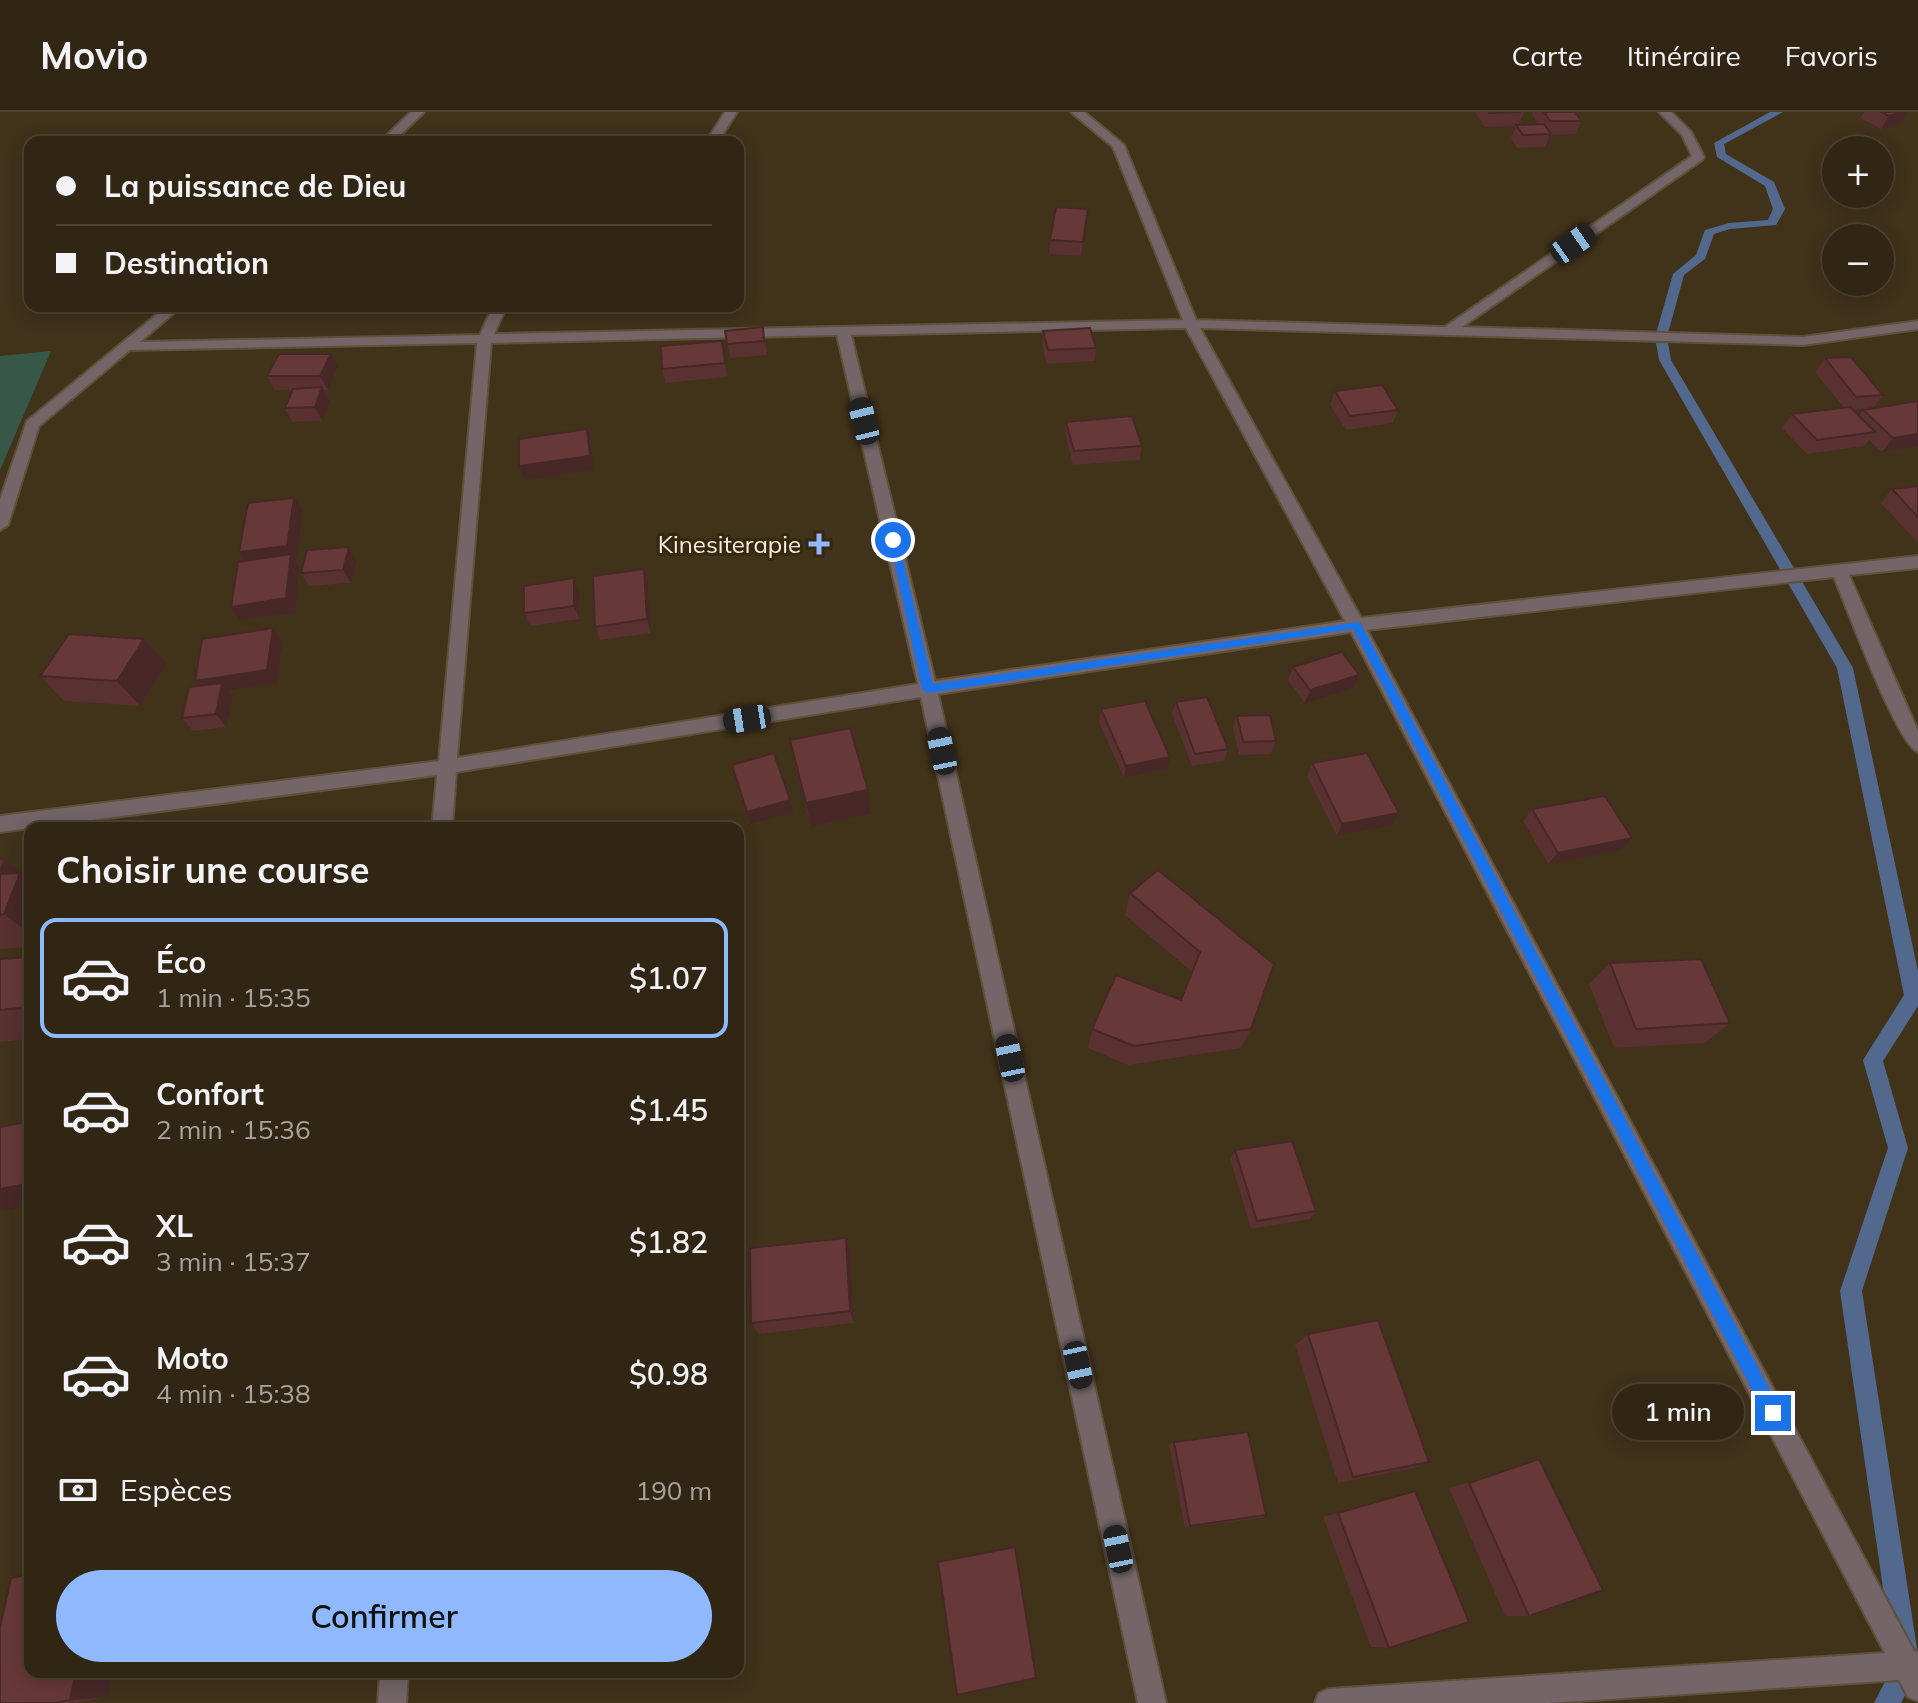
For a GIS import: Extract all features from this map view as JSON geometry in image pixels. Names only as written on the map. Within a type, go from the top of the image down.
[{"type":"street","points":[[392,136],[418,112]]},
{"type":"street","points":[[716,136],[731,112]]},
{"type":"street","points":[[1077,112],[1118,145],[1191,324],[1356,625],[1914,1672],[1329,1703]]},
{"type":"street","points":[[1448,331],[1698,157],[1687,134],[1665,112]]},
{"type":"street","points":[[0,525],[32,424],[168,312]]},
{"type":"street","points":[[442,822],[484,340],[497,312]]},
{"type":"street","points":[[127,346],[1191,324],[1803,341],[1918,325]]},
{"type":"street","points":[[843,331],[928,689],[1152,1703]]},
{"type":"street","points":[[0,824],[445,767],[928,689],[1356,625],[1918,562]]},
{"type":"street","points":[[1839,570],[1905,726],[1918,745]]},
{"type":"street","points":[[392,1703],[394,1678]]},
{"type":"green space","points":[[51,351],[0,470],[0,356]]},
{"type":"building","points":[[1544,112],[1575,112],[1581,121],[1550,121]]},
{"type":"building","points":[[1544,124],[1551,134],[1523,135],[1516,125]]},
{"type":"building","points":[[1056,207],[1088,209],[1083,242],[1050,240]]},
{"type":"building","points":[[763,327],[764,341],[727,344],[725,331]]},
{"type":"building","points":[[1090,328],[1096,348],[1048,350],[1043,331]]},
{"type":"building","points":[[722,341],[725,363],[662,369],[661,346]]},
{"type":"building","points":[[279,354],[331,354],[320,376],[267,376]]},
{"type":"building","points":[[1851,357],[1883,395],[1856,397],[1825,358]]},
{"type":"building","points":[[1382,385],[1398,410],[1350,416],[1335,391]]},
{"type":"building","points":[[322,387],[315,407],[285,408],[293,389]]},
{"type":"building","points":[[1918,401],[1918,434],[1893,438],[1863,410]]},
{"type":"building","points":[[1850,407],[1875,432],[1817,440],[1792,414]]},
{"type":"building","points":[[1132,416],[1142,446],[1074,451],[1066,422]]},
{"type":"building","points":[[587,429],[590,456],[519,466],[519,439]]},
{"type":"building","points":[[1918,486],[1918,517],[1892,489]]},
{"type":"building","points":[[294,498],[287,546],[239,552],[248,503]]},
{"type":"building","points":[[349,547],[343,570],[301,573],[307,550]]},
{"type":"building","points":[[291,554],[286,598],[231,607],[238,562]]},
{"type":"building","points":[[644,569],[647,619],[595,627],[593,576]]},
{"type":"building","points":[[574,578],[574,606],[524,613],[524,586]]},
{"type":"building","points":[[273,628],[267,670],[195,681],[202,639]]},
{"type":"building","points":[[69,634],[144,639],[117,681],[40,676]]},
{"type":"building","points":[[1342,652],[1359,675],[1310,690],[1293,667]]},
{"type":"building","points":[[222,683],[216,714],[182,718],[189,687]]},
{"type":"building","points":[[1207,697],[1228,749],[1195,754],[1176,702]]},
{"type":"building","points":[[1145,701],[1170,757],[1126,766],[1101,709]]},
{"type":"building","points":[[1270,715],[1276,741],[1243,742],[1237,716]]},
{"type":"building","points":[[850,728],[868,790],[806,803],[790,740]]},
{"type":"building","points":[[774,753],[790,800],[747,812],[732,765]]},
{"type":"building","points":[[1367,753],[1399,813],[1342,824],[1312,763]]},
{"type":"building","points":[[1605,796],[1632,838],[1558,853],[1532,809]]},
{"type":"building","points":[[1158,870],[1274,964],[1251,1029],[1134,1046],[1092,1029],[1116,975],[1181,1000],[1200,952],[1130,893]]},
{"type":"building","points":[[20,873],[4,914],[0,915],[0,874]]},
{"type":"building","points":[[24,957],[24,1008],[0,1010],[0,959]]},
{"type":"building","points":[[1701,959],[1730,1023],[1636,1029],[1610,963]]},
{"type":"building","points":[[24,1122],[24,1184],[0,1189],[0,1127]]},
{"type":"building","points":[[1292,1141],[1316,1211],[1257,1221],[1235,1150]]},
{"type":"building","points":[[846,1238],[850,1311],[751,1323],[750,1248]]},
{"type":"building","points":[[1378,1320],[1429,1462],[1353,1477],[1308,1334]]},
{"type":"building","points":[[1248,1432],[1266,1515],[1190,1526],[1174,1442]]},
{"type":"building","points":[[1539,1459],[1603,1590],[1529,1616],[1469,1483]]},
{"type":"building","points":[[1415,1491],[1469,1622],[1389,1648],[1338,1513]]},
{"type":"building","points":[[1015,1547],[1036,1678],[957,1695],[938,1562]]},
{"type":"building","points":[[24,1575],[24,1678],[75,1678],[70,1700],[0,1703],[0,1627],[11,1578]]},
{"type":"waterway","points":[[1778,112],[1719,143],[1721,155],[1770,184],[1779,209],[1772,223],[1729,226],[1709,232],[1701,257],[1679,274],[1661,337],[1665,360],[1845,668],[1914,996],[1873,1060],[1898,1148],[1851,1291],[1907,1666],[1887,1703]]},
{"type":"place","name":"Kinesiterapie","points":[[819,544]]},
{"type":"route","points":[[893,540],[928,689],[1356,625],[1773,1413]]}]
